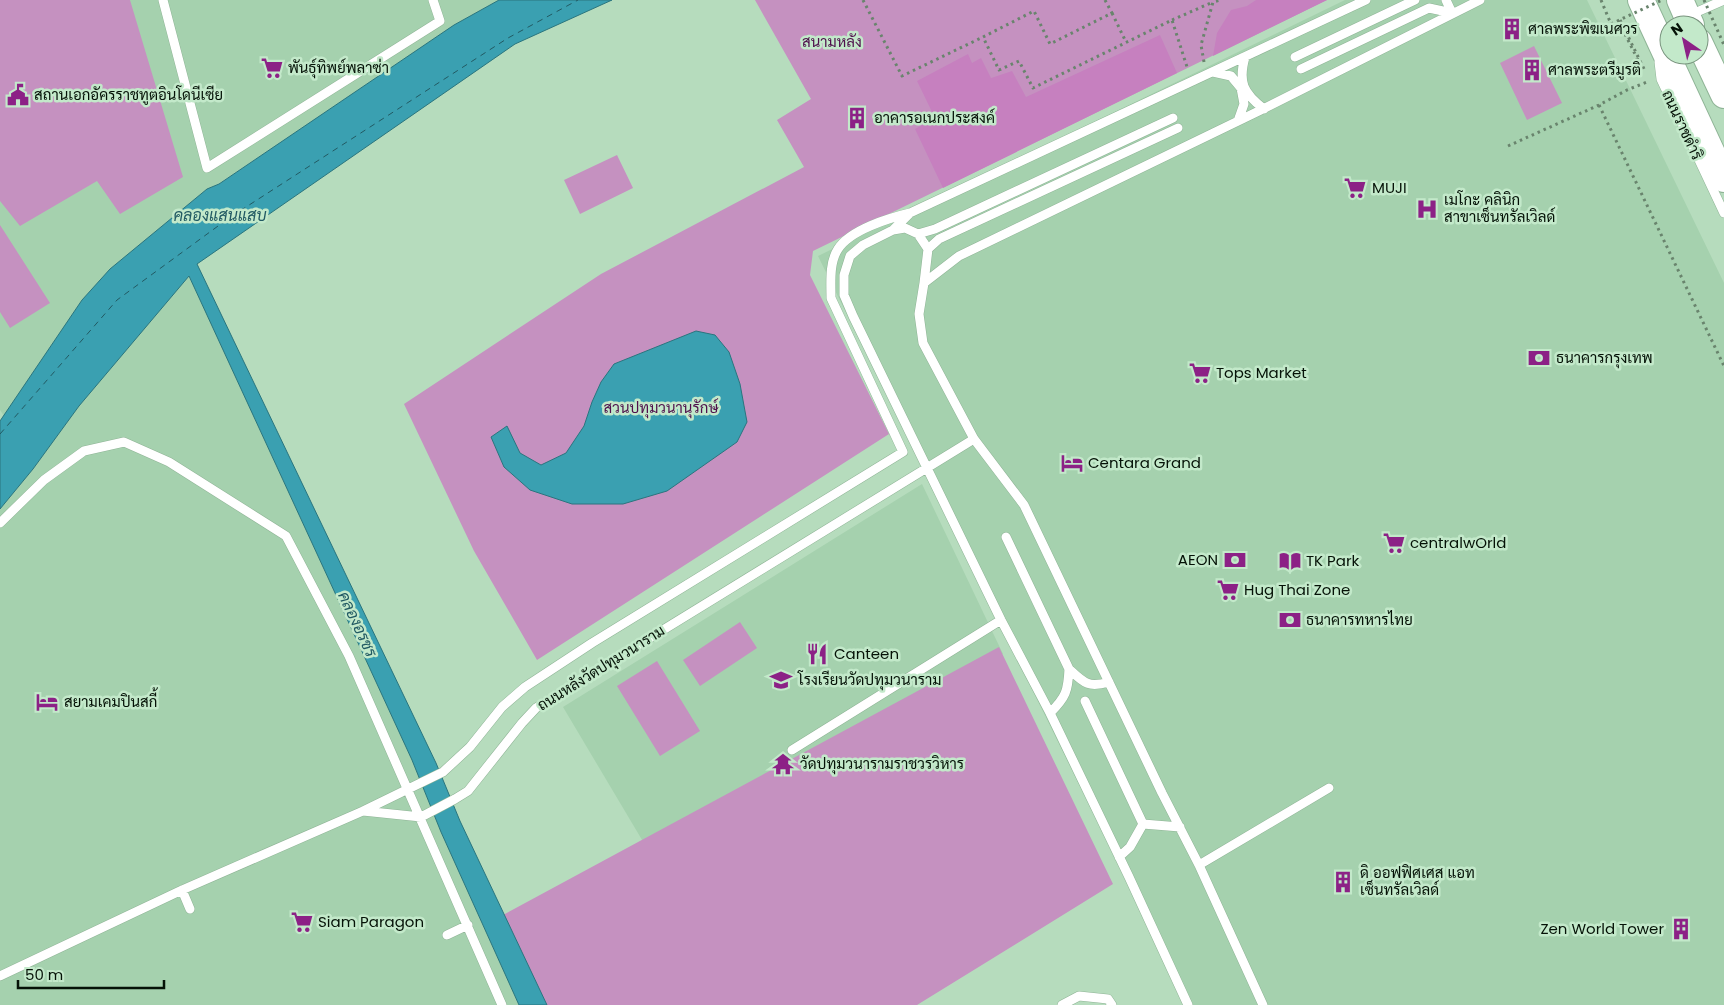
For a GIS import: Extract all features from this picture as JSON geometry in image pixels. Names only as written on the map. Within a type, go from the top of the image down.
[{"type":"main road","name":"ถนนราชดำริ","points":[[1641,0],[1724,179]]},
{"type":"main road","points":[[1709,56],[1724,95]]},
{"type":"lane","points":[[163,0],[208,168],[440,21],[433,0]]},
{"type":"lane","points":[[893,230],[910,213],[1366,0]]},
{"type":"lane","points":[[1295,57],[1415,0]]},
{"type":"lane","points":[[1446,0],[1452,13]]},
{"type":"lane","points":[[924,284],[959,256],[1264,109],[1480,0]]},
{"type":"lane","points":[[1698,15],[1724,0]]},
{"type":"lane","points":[[1301,69],[1429,8],[1452,13]]},
{"type":"lane","name":"ถนนราชดำริ","points":[[1657,32],[1661,79],[1724,213]]},
{"type":"lane","points":[[1709,48],[1724,79]]},
{"type":"lane","points":[[1246,57],[1242,71],[1243,86],[1251,99],[1264,109]]},
{"type":"lane","points":[[1210,74],[1231,76],[1240,88],[1244,104],[1238,121]]},
{"type":"lane","points":[[918,234],[935,229],[1173,118]]},
{"type":"lane","points":[[928,249],[939,239],[1178,128]]},
{"type":"lane","name":"ถนนหลังวัดปทุมวนาราม","points":[[0,976],[182,890],[409,790],[443,772],[470,747],[502,707],[537,678],[902,452],[831,298],[830,273],[838,248],[855,233],[888,218],[910,213]]},
{"type":"lane","points":[[1188,1005],[1050,713],[1001,620],[844,295],[844,275],[850,256],[863,245],[893,230],[905,228],[918,234],[928,249],[919,314],[923,343],[974,439],[1024,505],[1199,864],[1263,1005]]},
{"type":"lane","name":"ถนนหลังวัดปทุมวนาราม","points":[[421,817],[468,791],[536,708],[974,439]]},
{"type":"lane","points":[[0,523],[44,480],[84,451],[124,442],[169,462],[286,536],[349,656],[502,1005]]},
{"type":"lane","points":[[1006,537],[1069,669],[1083,682],[1096,685],[1109,682]]},
{"type":"lane","points":[[792,750],[1001,620]]},
{"type":"lane","points":[[1050,713],[1062,701],[1068,685],[1069,669]]},
{"type":"lane","points":[[1084,701],[1143,824]]},
{"type":"lane","points":[[1199,864],[1329,788]]},
{"type":"lane","points":[[363,811],[421,817]]},
{"type":"lane","points":[[1143,824],[1180,828]]},
{"type":"lane","points":[[1119,857],[1130,847],[1143,824]]},
{"type":"lane","points":[[182,890],[190,909]]},
{"type":"lane","points":[[446,935],[468,925]]},
{"type":"lane","points":[[1062,1005],[1079,996],[1108,999],[1112,1005]]},
{"type":"path","points":[[863,0],[902,76],[1034,11],[1050,44],[1112,13]]},
{"type":"path","points":[[1105,0],[1126,42]]},
{"type":"path","points":[[983,37],[998,70],[1019,61],[1033,88],[1172,20],[1221,0]]},
{"type":"path","points":[[1600,0],[1612,24],[1662,0]]},
{"type":"path","points":[[1210,74],[1201,45],[1213,2]]},
{"type":"path","points":[[1172,20],[1192,82]]},
{"type":"path","points":[[1508,146],[1650,81],[1620,20]]},
{"type":"path","points":[[1709,31],[1724,45]]},
{"type":"path","points":[[1599,105],[1724,366]]},
{"type":"shaded area","points":[[0,0],[499,0],[454,25],[218,184],[207,189],[110,269],[82,300],[4,416],[0,410]]},
{"type":"shaded area","points":[[1256,0],[1327,0],[1213,56],[1217,33],[1231,10],[1247,6]]},
{"type":"shaded area","name":"centralwOrld","points":[[1345,0],[1587,0],[1724,283],[1724,1005],[1188,1005],[818,256]]},
{"type":"shaded area","points":[[1160,35],[1177,73],[943,188],[915,129],[935,118],[917,81],[968,54],[972,63],[981,58],[991,78],[1012,71],[1026,97]]},
{"type":"shaded area","points":[[189,276],[412,760],[441,832],[519,1005],[0,1005],[0,509],[33,469],[79,406]]},
{"type":"shaded area","name":"โรงเรียนวัดปทุมวนาราม","points":[[922,484],[1003,654],[651,855],[563,707]]},
{"type":"green space","points":[[0,0],[130,0],[183,177],[120,214],[97,181],[20,226],[0,201]]},
{"type":"green space","name":"สวนปทุมวนานุรักษ์","points":[[755,0],[1327,0],[813,251],[810,275],[889,434],[537,660],[474,551],[404,404],[601,274],[804,167],[777,120],[811,99]]},
{"type":"green space","points":[[1534,46],[1562,103],[1527,120],[1500,63]]},
{"type":"green space","points":[[617,155],[633,188],[580,214],[564,180]]},
{"type":"green space","points":[[0,225],[50,303],[10,328],[0,312]]},
{"type":"green space","points":[[740,622],[757,648],[700,686],[683,660]]},
{"type":"green space","points":[[999,647],[1113,884],[917,1005],[546,1005],[503,915]]},
{"type":"green space","points":[[657,661],[700,731],[660,756],[617,686]]},
{"type":"water","points":[[499,0],[612,0],[515,44],[197,264],[436,763],[460,821],[547,1005],[519,1005],[441,832],[412,760],[189,276],[79,406],[33,469],[0,509],[0,421],[82,300],[110,269],[207,189],[219,184],[454,25]]},
{"type":"water","points":[[696,331],[715,335],[729,352],[740,384],[747,422],[737,442],[667,491],[623,504],[572,504],[530,490],[504,467],[491,437],[507,426],[520,453],[541,465],[566,453],[584,426],[601,382],[614,364]]},
{"type":"ferry route","points":[[0,434],[117,300],[229,218],[508,38],[578,0]]},
{"type":"place","name":"ศาลพระพิฆเนศวร","points":[[1512,29]]},
{"type":"place","name":"พันธุ์ทิพย์พลาซ่า","points":[[272,68]]},
{"type":"place","name":"ศาลพระตรีมูรติ","points":[[1532,70]]},
{"type":"place","name":"สถานเอกอัครราชทูตอินโดนีเซีย","points":[[18,95]]},
{"type":"place","name":"อาคารอเนกประสงค์","points":[[857,118]]},
{"type":"place","name":"MUJI","points":[[1355,188]]},
{"type":"place","name":"เมโกะ คลินิก สาขาเซ็นทรัลเวิลด์","points":[[1427,209]]},
{"type":"place","name":"ธนาคารกรุงเทพ","points":[[1539,358]]},
{"type":"place","name":"Tops Market","points":[[1200,373]]},
{"type":"place","name":"Centara Grand","points":[[1072,463]]},
{"type":"place","name":"centralwOrld","points":[[1394,543]]},
{"type":"place","name":"AEON","points":[[1235,560]]},
{"type":"place","name":"TK Park","points":[[1290,561]]},
{"type":"place","name":"Hug Thai Zone","points":[[1228,590]]},
{"type":"place","name":"ธนาคารทหารไทย","points":[[1290,620]]},
{"type":"place","name":"Canteen","points":[[817,654]]},
{"type":"place","name":"โรงเรียนวัดปทุมวนาราม","points":[[781,680]]},
{"type":"place","name":"สยามเคมปินสกี้","points":[[47,702]]},
{"type":"place","name":"วัดปทุมวนารามราชวรวิหาร","points":[[783,764]]},
{"type":"place","name":"ดิ ออฟฟิศเศส แอท เซ็นทรัลเวิลด์","points":[[1343,882]]},
{"type":"place","name":"Siam Paragon","points":[[302,922]]},
{"type":"place","name":"Zen World Tower","points":[[1681,929]]},
{"type":"park label","name":"สนามหลัง","points":[[832,42]]},
{"type":"water label","name":"คลองแสนแสบ","points":[[220,215]]},
{"type":"water label","name":"คลองอรชร","points":[[358,624]]}]
